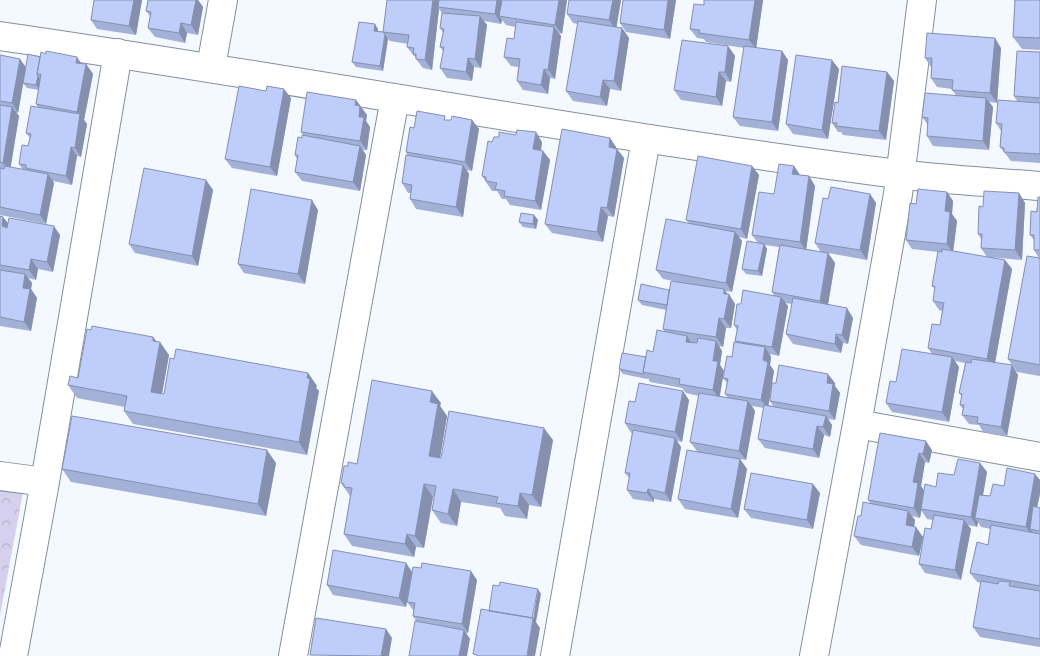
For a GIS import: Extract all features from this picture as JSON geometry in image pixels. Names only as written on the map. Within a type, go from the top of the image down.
[{"type":"street","points":[[211,67],[223,0]]},
{"type":"street","points":[[814,656],[901,175],[922,0]]},
{"type":"street","points":[[0,36],[211,67],[646,139],[901,175],[1040,186]]},
{"type":"street","points":[[13,656],[45,482],[118,53]]},
{"type":"street","points":[[293,656],[395,98]]},
{"type":"street","points":[[554,656],[646,139]]},
{"type":"street","points":[[857,424],[1040,457]]},
{"type":"street","points":[[0,476],[45,482]]},
{"type":"green space","points":[[0,485],[23,492],[0,616]]},
{"type":"building","points":[[94,0],[134,0],[129,26],[91,20]]},
{"type":"building","points":[[148,0],[196,0],[191,25],[181,23],[179,33],[148,28],[151,12],[146,11]]},
{"type":"building","points":[[387,0],[433,0],[425,60],[416,59],[416,54],[413,54],[414,48],[407,47],[409,35],[383,32]]},
{"type":"building","points":[[439,0],[497,0],[495,14],[438,7]]},
{"type":"building","points":[[502,0],[559,0],[555,25],[499,16]]},
{"type":"building","points":[[569,0],[613,0],[609,20],[567,14]]},
{"type":"building","points":[[623,0],[668,0],[664,30],[620,23]]},
{"type":"building","points":[[704,0],[755,0],[749,40],[699,33],[700,30],[690,29],[694,4],[704,5]]},
{"type":"building","points":[[1015,0],[1040,0],[1040,38],[1013,37]]},
{"type":"building","points":[[442,13],[480,16],[475,59],[468,58],[466,72],[440,68],[444,47],[440,47],[444,29],[440,28]]},
{"type":"building","points":[[578,21],[622,28],[614,81],[603,80],[600,97],[566,91]]},
{"type":"building","points":[[359,22],[375,24],[374,31],[385,34],[380,66],[352,62]]},
{"type":"building","points":[[516,22],[554,27],[548,70],[544,69],[541,85],[517,81],[520,59],[504,57],[507,38],[514,39]]},
{"type":"building","points":[[927,33],[995,38],[990,93],[952,90],[953,80],[931,78],[932,58],[925,58]]},
{"type":"building","points":[[682,40],[728,46],[725,72],[719,72],[716,97],[674,90]]},
{"type":"building","points":[[744,46],[782,51],[772,122],[733,117]]},
{"type":"building","points":[[46,51],[77,57],[76,63],[86,64],[77,112],[36,104],[41,74],[37,74],[41,52],[46,54]]},
{"type":"building","points":[[1017,51],[1040,52],[1040,98],[1014,96]]},
{"type":"building","points":[[28,54],[40,57],[36,85],[23,83]]},
{"type":"building","points":[[0,55],[20,59],[12,103],[0,101]]},
{"type":"building","points":[[796,55],[832,60],[822,130],[786,124]]},
{"type":"building","points":[[842,66],[887,72],[879,131],[836,126],[837,123],[832,123],[835,102],[838,103]]},
{"type":"building","points":[[239,86],[266,91],[267,86],[284,89],[270,167],[225,159]]},
{"type":"building","points":[[307,92],[356,100],[355,105],[360,106],[359,117],[364,117],[360,141],[301,132]]},
{"type":"building","points":[[925,93],[986,98],[983,141],[927,136],[928,118],[922,117]]},
{"type":"building","points":[[998,100],[1040,103],[1040,154],[1004,152],[1004,148],[1000,147],[1002,124],[996,123]]},
{"type":"building","points":[[0,105],[12,107],[3,163],[0,162]]},
{"type":"building","points":[[31,106],[80,114],[75,148],[71,147],[66,176],[26,168],[26,165],[19,164],[22,145],[28,146],[31,134],[26,133]]},
{"type":"building","points":[[417,111],[445,116],[444,120],[451,120],[452,116],[472,120],[465,162],[406,152],[410,127],[414,128]]},
{"type":"building","points":[[562,129],[610,138],[609,147],[617,149],[607,208],[601,207],[597,232],[545,224]]},
{"type":"building","points":[[517,130],[536,132],[533,149],[543,151],[535,201],[504,196],[505,191],[495,189],[497,183],[486,181],[486,177],[482,176],[488,141],[492,142],[494,137],[499,137],[499,132],[516,135]]},
{"type":"building","points":[[302,135],[360,146],[353,182],[295,172],[298,155],[295,155],[298,137],[302,138]]},
{"type":"building","points":[[406,155],[463,165],[456,207],[410,199],[412,185],[402,183]]},
{"type":"building","points":[[698,156],[752,166],[741,229],[686,220]]},
{"type":"building","points":[[779,164],[794,166],[792,174],[809,176],[800,242],[752,235],[759,192],[774,194]]},
{"type":"building","points":[[5,166],[48,174],[40,215],[0,207],[0,168],[4,169]]},
{"type":"building","points":[[144,168],[206,180],[192,256],[129,244]]},
{"type":"building","points":[[831,187],[870,194],[860,250],[815,243],[823,198],[828,199]]},
{"type":"building","points":[[251,189],[312,200],[298,274],[238,264]]},
{"type":"building","points":[[918,189],[947,192],[945,211],[950,212],[947,244],[906,240],[910,203],[916,204]]},
{"type":"building","points":[[984,191],[1019,193],[1015,250],[981,248],[982,234],[978,234],[979,206],[983,207]]},
{"type":"building","points":[[1038,197],[1040,197],[1040,250],[1034,250],[1034,235],[1030,235],[1031,211],[1037,212]]},
{"type":"building","points":[[521,213],[534,215],[533,224],[519,222]]},
{"type":"building","points":[[0,216],[3,217],[2,226],[7,228],[9,218],[54,226],[47,262],[31,259],[29,270],[0,265]]},
{"type":"building","points":[[666,219],[735,232],[726,283],[656,270]]},
{"type":"building","points":[[747,241],[764,244],[758,271],[742,269]]},
{"type":"building","points":[[780,245],[828,253],[820,301],[772,292]]},
{"type":"building","points":[[942,249],[1005,260],[987,359],[928,348],[932,324],[940,325],[944,303],[933,301],[935,286],[932,286],[938,251],[942,252]]},
{"type":"building","points":[[1027,256],[1040,258],[1040,365],[1008,359]]},
{"type":"building","points":[[0,270],[25,274],[23,288],[30,289],[24,322],[0,317]]},
{"type":"building","points":[[671,281],[724,289],[724,294],[729,294],[724,319],[719,318],[716,337],[663,329]]},
{"type":"building","points":[[641,284],[669,290],[667,305],[638,300]]},
{"type":"building","points":[[743,290],[781,297],[772,347],[735,341],[738,326],[734,325],[737,304],[741,304]]},
{"type":"building","points":[[793,298],[847,308],[842,335],[836,334],[835,344],[786,334]]},
{"type":"building","points":[[92,326],[153,337],[153,341],[160,342],[151,392],[164,394],[170,358],[174,359],[176,349],[308,373],[307,378],[310,379],[299,442],[124,411],[127,396],[68,385],[70,376],[78,378],[87,329],[91,330]]},
{"type":"building","points":[[657,330],[687,336],[686,342],[697,343],[698,338],[716,341],[713,361],[718,361],[713,390],[679,384],[680,379],[643,372],[647,350],[653,352]]},
{"type":"building","points":[[734,342],[765,347],[763,360],[768,362],[761,400],[725,394],[728,379],[723,378],[727,356],[732,357]]},
{"type":"building","points":[[902,349],[952,357],[942,412],[886,403],[890,381],[896,382]]},
{"type":"building","points":[[622,353],[646,357],[644,374],[619,369]]},
{"type":"building","points":[[972,359],[1012,365],[1001,427],[977,423],[978,417],[962,415],[964,405],[960,405],[962,394],[959,393],[966,362],[971,363]]},
{"type":"building","points":[[779,365],[828,374],[827,383],[833,384],[829,411],[770,401],[772,383],[776,383]]},
{"type":"building","points":[[372,380],[432,391],[430,402],[438,404],[429,456],[441,458],[449,411],[544,428],[532,495],[520,493],[518,506],[496,503],[498,497],[453,489],[448,514],[432,510],[436,486],[424,484],[415,536],[407,534],[405,544],[344,534],[352,488],[344,487],[344,484],[341,483],[344,466],[348,466],[348,462],[357,464]]},
{"type":"building","points":[[639,383],[683,391],[675,432],[625,423],[629,401],[635,402]]},
{"type":"building","points":[[699,393],[748,401],[739,451],[690,442]]},
{"type":"building","points":[[764,405],[826,416],[823,427],[817,426],[813,449],[758,439]]},
{"type":"building","points":[[72,416],[267,450],[258,504],[62,469]]},
{"type":"building","points":[[633,430],[675,438],[665,493],[648,489],[647,493],[627,490],[630,473],[625,473]]},
{"type":"building","points":[[880,433],[926,441],[923,454],[919,453],[913,482],[918,483],[914,508],[868,500]]},
{"type":"building","points":[[687,450],[740,459],[731,509],[678,499]]},
{"type":"building","points":[[958,459],[980,463],[971,517],[921,509],[925,484],[936,487],[938,473],[954,475]]},
{"type":"building","points":[[1007,468],[1035,474],[1026,527],[975,518],[979,495],[990,496],[993,484],[1004,486]]},
{"type":"building","points":[[751,473],[813,484],[807,520],[744,509]]},
{"type":"building","points":[[863,502],[908,511],[906,525],[916,527],[912,547],[854,536],[858,516],[861,516]]},
{"type":"building","points":[[1033,506],[1040,508],[1040,531],[1030,529]]},
{"type":"building","points":[[934,515],[964,520],[955,570],[919,564],[925,528],[931,529]]},
{"type":"building","points":[[991,525],[1040,534],[1040,586],[970,573],[977,542],[988,545]]},
{"type":"building","points":[[333,550],[406,563],[399,598],[327,585]]},
{"type":"building","points":[[422,563],[471,571],[462,624],[413,616],[415,603],[407,602],[413,567],[421,568]]},
{"type":"building","points":[[981,581],[998,584],[999,581],[1010,582],[1009,586],[1040,591],[1040,639],[973,627]]},
{"type":"building","points":[[500,582],[538,589],[532,618],[489,611],[493,585],[499,586]]},
{"type":"building","points":[[481,609],[533,618],[527,656],[477,656],[473,654]]},
{"type":"building","points":[[316,618],[386,629],[381,656],[310,655]]},
{"type":"building","points":[[415,621],[464,630],[459,656],[409,656]]}]
